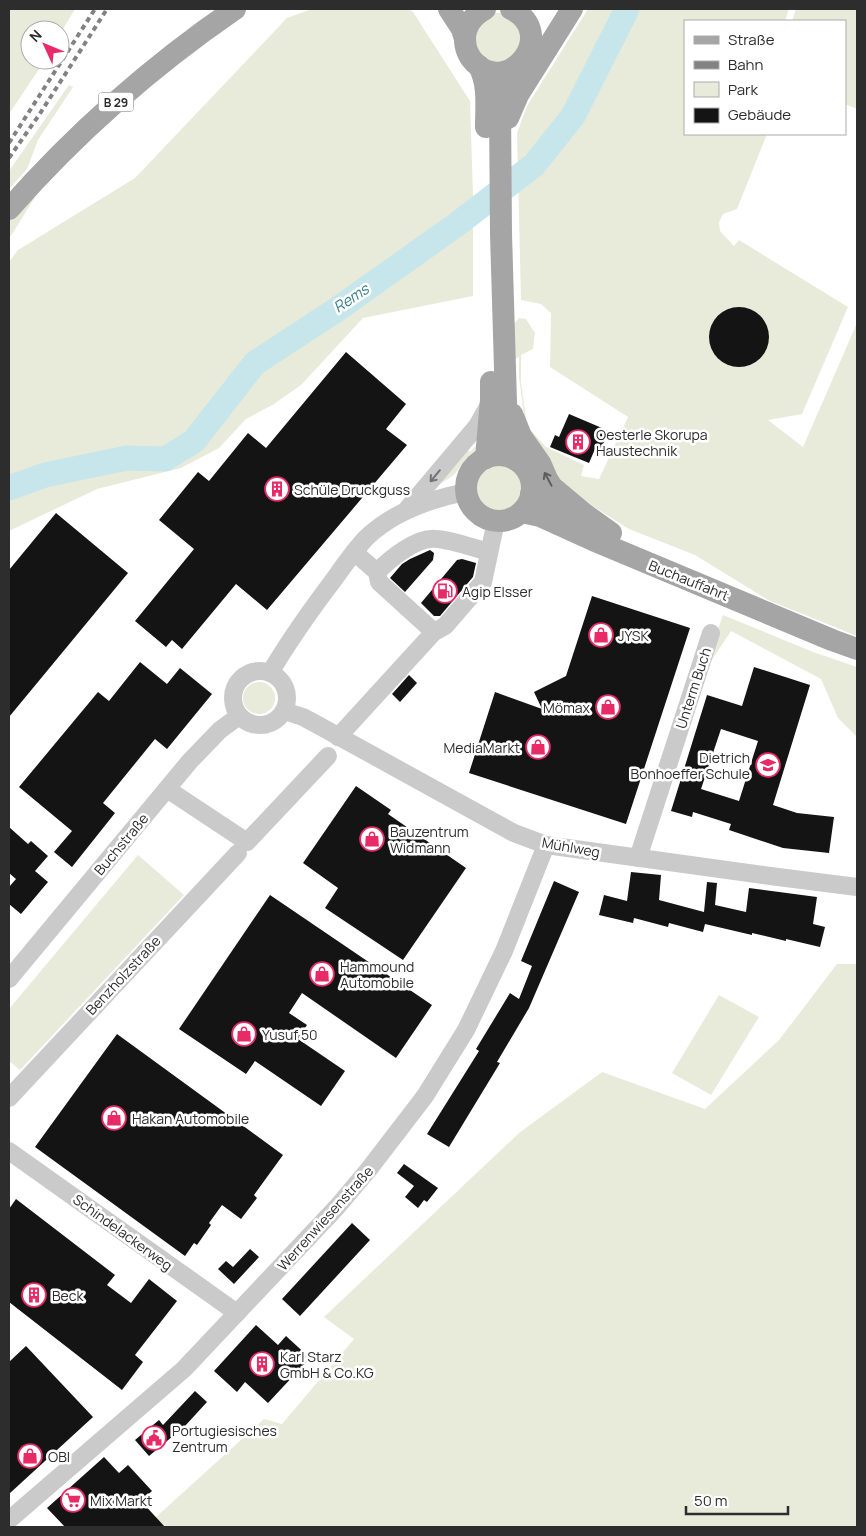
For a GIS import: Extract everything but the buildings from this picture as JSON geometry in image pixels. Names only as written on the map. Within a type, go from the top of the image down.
[{"type":"main road","name":"B 29","points":[[9,209],[38,176],[96,119],[197,35],[235,9]]},
{"type":"main road","points":[[449,9],[462,29],[466,49],[471,59],[479,66],[496,72],[513,68],[527,54],[531,38],[521,10]]},
{"type":"main road","points":[[470,9],[474,11],[484,9]]},
{"type":"main road","points":[[465,39],[472,19],[478,12],[484,9]]},
{"type":"main road","points":[[530,45],[559,9]]},
{"type":"main road","points":[[495,152],[518,95],[572,9]]},
{"type":"main road","points":[[479,66],[484,76],[495,152]]},
{"type":"main road","points":[[513,68],[505,85],[500,106],[495,152],[494,241],[499,399],[509,446],[516,460],[523,466],[531,484],[526,503],[514,517],[496,521],[479,515],[472,509],[466,492],[466,481],[470,471],[477,463],[486,458],[501,456],[516,460]]},
{"type":"main road","points":[[486,458],[499,399]]},
{"type":"main road","points":[[499,399],[521,436],[540,462],[552,487],[612,533]]},
{"type":"main road","points":[[526,503],[546,504],[612,533],[708,585]]},
{"type":"main road","name":"Buchauffahrt","points":[[526,503],[540,516],[593,540],[708,585],[832,640],[857,649]]},
{"type":"street","points":[[404,512],[499,399]]},
{"type":"street","points":[[270,673],[299,627],[354,552],[367,538],[404,512],[441,497],[466,492]]},
{"type":"street","points":[[338,737],[434,632],[445,626],[483,582],[496,521]]},
{"type":"street","points":[[377,572],[404,550],[418,543],[435,539],[490,552]]},
{"type":"street","points":[[354,552],[377,572],[379,582],[434,632]]},
{"type":"street","name":"Unterm Buch","points":[[638,858],[711,633]]},
{"type":"street","points":[[256,671],[270,673],[278,678],[286,693],[287,702],[284,711],[278,718],[263,725],[254,725],[246,722],[239,716],[233,703],[233,696],[238,682],[243,677],[256,671]]},
{"type":"street","name":"Mühlweg","points":[[284,711],[303,718],[514,833],[546,845],[857,887]]},
{"type":"street","name":"Buchstraße","points":[[9,979],[190,761],[220,730],[239,716]]},
{"type":"street","points":[[167,789],[247,842],[328,756]]},
{"type":"street","name":"Werrenwiesenstraße","points":[[9,1520],[184,1369],[337,1207],[375,1162],[425,1096],[466,1030],[504,951],[546,845]]},
{"type":"street","name":"Benzholzstraße","points":[[9,1098],[238,853]]},
{"type":"street","name":"Schindelackerweg","points":[[9,1151],[237,1314]]},
{"type":"green space","points":[[9,9],[75,9],[68,20],[20,20],[20,70],[38,70],[9,114]]},
{"type":"green space","points":[[312,9],[409,9],[413,12],[470,101],[473,195],[473,296],[363,318],[301,385],[274,404],[246,419],[219,448],[181,468],[97,489],[9,531],[9,262],[18,250],[135,178],[287,18]]},
{"type":"green space","points":[[588,9],[789,9],[785,20],[684,20],[684,135],[767,135],[737,209],[723,214],[719,222],[720,231],[734,246],[739,240],[848,307],[802,414],[768,420],[803,447],[857,323],[857,636],[768,600],[695,555],[629,529],[564,488],[526,430],[519,377],[519,357],[515,359],[514,324],[519,318],[526,319],[535,333],[533,349],[521,355],[521,382],[527,426],[546,447],[584,465],[581,476],[599,479],[628,417],[550,367],[551,313],[541,304],[521,300],[517,133],[527,106]]},
{"type":"green space","points":[[796,9],[857,9],[857,109],[846,104],[846,20],[792,20]]},
{"type":"green space","points":[[494,13],[503,13],[522,29],[519,53],[497,64],[476,52],[475,28]]},
{"type":"green space","points":[[69,85],[73,87],[38,140],[27,169],[9,189],[9,171]]},
{"type":"green space","points":[[51,171],[14,231],[9,238],[9,219]]},
{"type":"green space","points":[[485,437],[453,475],[440,484],[438,481],[466,448],[470,452]]},
{"type":"green space","points":[[499,465],[513,469],[520,476],[524,490],[520,504],[513,511],[499,515],[485,511],[478,504],[474,490],[478,476],[485,469]]},
{"type":"green space","points":[[723,615],[813,652],[857,667],[857,737],[838,718],[821,679],[731,631],[711,661],[707,661]]},
{"type":"green space","points":[[259,682],[265,683],[270,687],[274,692],[274,704],[270,709],[265,713],[259,714],[253,713],[248,709],[244,704],[243,698],[244,692],[248,687],[253,683]]},
{"type":"green space","points":[[138,855],[184,895],[20,1070],[9,1061],[9,1009]]},
{"type":"green space","points":[[837,964],[857,964],[857,1527],[145,1527],[264,1419],[282,1424],[354,1339],[324,1317],[519,1133],[602,1072],[705,1109],[779,1040]]},
{"type":"green space","points":[[719,995],[759,1017],[711,1095],[672,1073]]},
{"type":"waterway","name":"Rems","points":[[9,488],[45,475],[127,458],[165,459],[194,441],[255,363],[339,308],[456,225],[534,165],[573,116],[627,9]]},
{"type":"railway","points":[[9,143],[95,9]]},
{"type":"railway","points":[[9,158],[107,9]]},
{"type":"place","name":"Oesterle Skorupa Haustechnik","points":[[578,442]]},
{"type":"place","name":"Schüle Druckguss","points":[[277,489]]},
{"type":"place","name":"Agip Elsser","points":[[445,591]]},
{"type":"place","name":"JYSK","points":[[601,635]]},
{"type":"place","name":"Mömax","points":[[608,707]]},
{"type":"place","name":"MediaMarkt","points":[[538,747]]},
{"type":"place","name":"Dietrich Bonhoeffer Schule","points":[[768,765]]},
{"type":"place","name":"Bauzentrum Widmann","points":[[372,839]]},
{"type":"place","name":"Hammound Automobile","points":[[322,974]]},
{"type":"place","name":"Yusuf 50","points":[[244,1034]]},
{"type":"place","name":"Hakan Automobile","points":[[114,1118]]},
{"type":"place","name":"Beck","points":[[34,1295]]},
{"type":"place","name":"Karl Starz GmbH & Co.KG","points":[[262,1364]]},
{"type":"place","name":"Portugiesisches Zentrum","points":[[154,1438]]},
{"type":"place","name":"OBI","points":[[30,1456]]},
{"type":"place","name":"Mix Markt","points":[[73,1500]]}]
